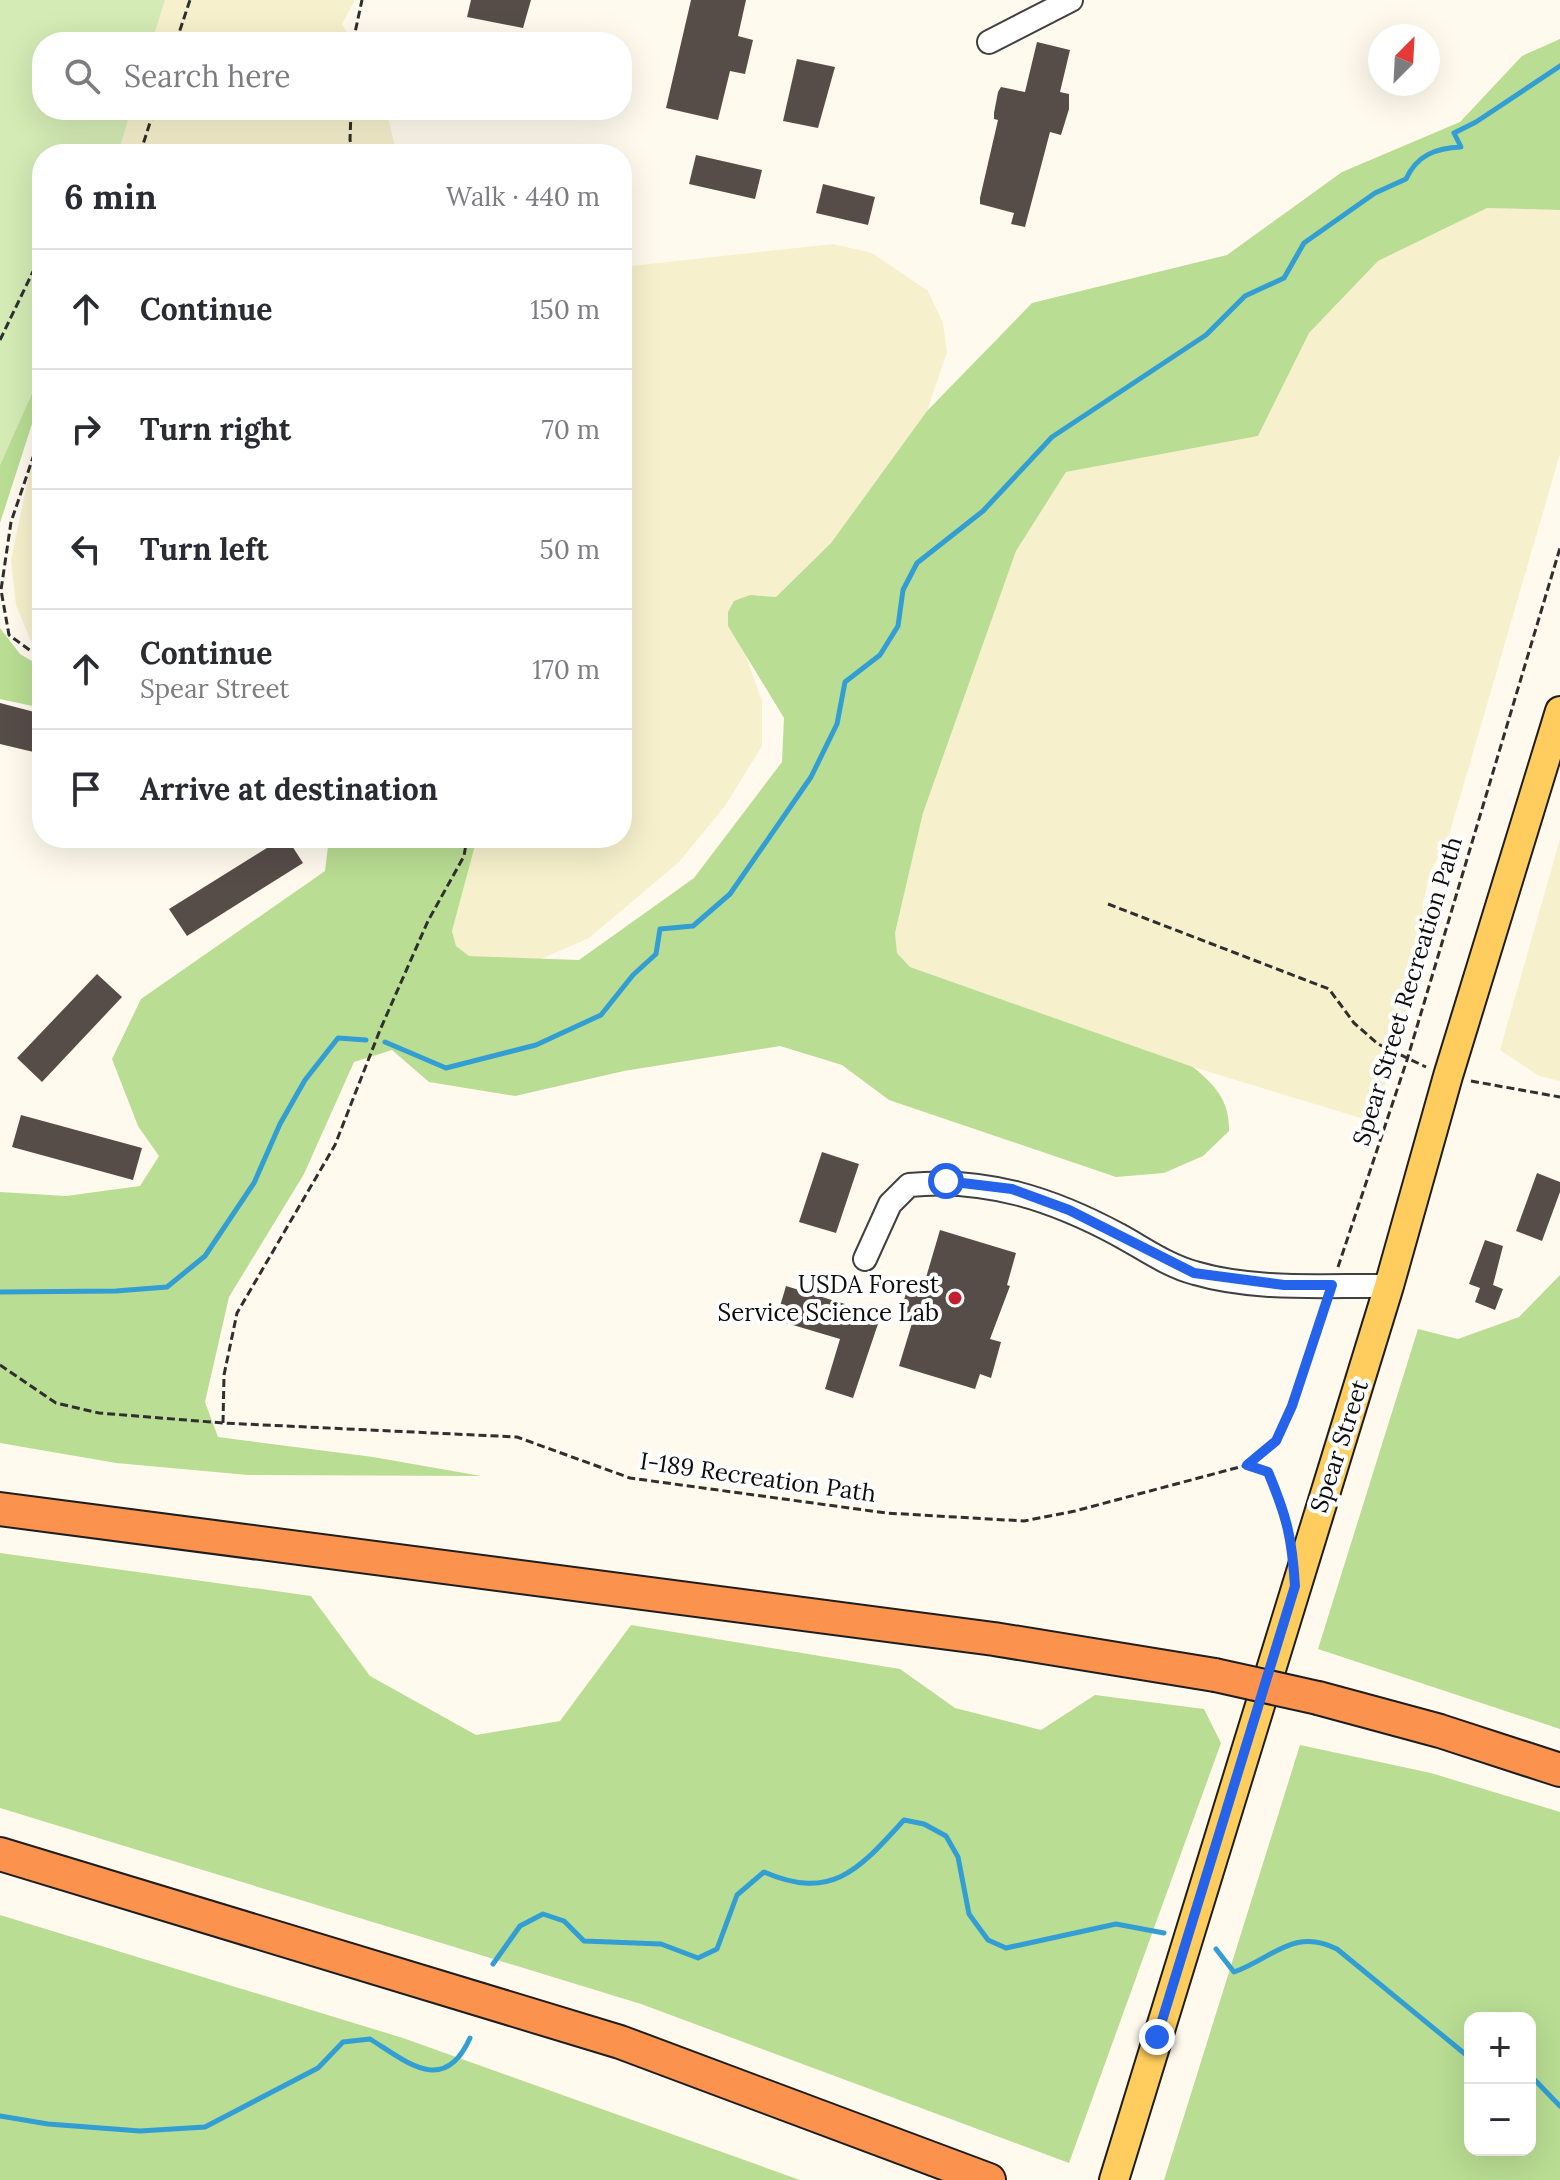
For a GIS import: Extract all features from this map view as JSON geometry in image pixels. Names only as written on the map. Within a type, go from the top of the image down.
[{"type":"highway","points":[[0,1509],[994,1639],[1215,1675],[1318,1698],[1440,1731],[1560,1770]]},
{"type":"highway","points":[[0,1854],[607,2038],[989,2180]]},
{"type":"main road","name":"Spear Street","points":[[1114,2180],[1389,1286],[1448,1076],[1560,711]]},
{"type":"lane","points":[[989,42],[1071,0]]},
{"type":"lane","points":[[865,1259],[890,1204],[909,1185],[946,1181],[1012,1189],[1069,1210],[1194,1273],[1284,1285],[1389,1286]]},
{"type":"path","points":[[179,32],[190,0]]},
{"type":"path","points":[[355,32],[362,0]]},
{"type":"path","points":[[143,144],[151,120]]},
{"type":"path","points":[[351,120],[351,144]]},
{"type":"path","points":[[0,340],[32,274]]},
{"type":"path","points":[[32,460],[11,522],[1,590],[9,635],[32,652]]},
{"type":"path","name":"Spear Street Recreation Path","points":[[1276,1441],[1292,1406],[1407,1060],[1560,548]]},
{"type":"path","points":[[223,1423],[224,1375],[237,1313],[335,1145],[380,1030],[428,921],[464,856],[465,848]]},
{"type":"path","points":[[1108,904],[1329,989],[1354,1023],[1378,1044],[1407,1060],[1448,1076],[1560,1097]]},
{"type":"path","name":"I-189 Recreation Path","points":[[0,1365],[56,1403],[99,1413],[223,1423],[517,1437],[630,1478],[886,1513],[1024,1521],[1075,1511],[1247,1465],[1276,1441]]},
{"type":"path","points":[[1247,1465],[1268,1472],[1292,1535]]},
{"type":"shaded area","points":[[165,0],[355,0],[342,24],[347,32],[155,32]]},
{"type":"shaded area","points":[[128,120],[388,120],[394,144],[121,144]]},
{"type":"shaded area","points":[[1487,208],[1560,210],[1560,454],[1447,842],[1431,870],[1422,906],[1430,931],[1374,1122],[1193,1067],[910,967],[897,953],[895,933],[923,813],[1016,551],[1066,472],[1258,436],[1309,333],[1378,261]]},
{"type":"shaded area","points":[[833,244],[872,253],[928,291],[943,323],[947,352],[927,411],[831,543],[776,597],[750,595],[728,626],[743,648],[762,701],[762,746],[725,806],[679,862],[589,938],[541,959],[469,956],[456,946],[452,931],[474,848],[632,848],[632,266]]},
{"type":"shaded area","points":[[32,460],[32,642],[16,605],[11,560]]},
{"type":"shaded area","points":[[1560,839],[1560,1081],[1539,1076],[1500,1050]]},
{"type":"green space","points":[[0,0],[165,0],[155,32],[32,32],[32,120],[128,120],[121,144],[32,144],[32,393],[0,465]]},
{"type":"green space","points":[[1560,39],[1560,210],[1487,208],[1378,261],[1309,333],[1258,436],[1066,472],[1016,551],[923,813],[895,933],[897,953],[910,967],[1193,1067],[1220,1094],[1229,1120],[1229,1131],[1203,1156],[1164,1173],[1116,1177],[889,1100],[842,1065],[780,1046],[624,1071],[515,1096],[429,1082],[392,1050],[354,1062],[304,1174],[229,1297],[205,1402],[218,1437],[373,1457],[481,1476],[248,1475],[116,1463],[0,1443],[0,1192],[66,1196],[140,1186],[159,1156],[138,1126],[112,1059],[141,999],[325,871],[328,848],[474,848],[452,931],[456,946],[469,956],[579,960],[694,878],[782,762],[784,718],[728,626],[728,612],[734,601],[750,595],[776,597],[831,543],[927,411],[1032,303],[1227,255],[1342,172],[1460,122],[1522,56]]},
{"type":"green space","points":[[32,393],[32,424],[0,523],[0,465]]},
{"type":"green space","points":[[0,628],[20,654],[32,661],[32,706],[0,699]]},
{"type":"green space","points":[[1560,1275],[1560,1729],[1318,1649],[1418,1329],[1458,1339],[1519,1317]]},
{"type":"green space","points":[[0,1553],[311,1596],[370,1676],[476,1735],[560,1721],[631,1625],[900,1669],[955,1708],[1041,1730],[1095,1695],[1204,1709],[1221,1743],[1069,2163],[641,2004],[0,1808]]},
{"type":"green space","points":[[1300,1745],[1431,1773],[1560,1812],[1560,2180],[1164,2180]]},
{"type":"green space","points":[[0,1915],[403,2038],[800,2180],[0,2180]]},
{"type":"building","points":[[471,0],[531,0],[523,28],[467,17]]},
{"type":"building","points":[[691,0],[746,0],[738,36],[753,40],[745,74],[730,71],[718,120],[666,108]]},
{"type":"building","points":[[1037,42],[1070,50],[1060,92],[1069,94],[1069,109],[1061,135],[1050,132],[1025,227],[1011,224],[1014,213],[980,204],[980,198],[998,120],[994,119],[994,113],[998,92],[1001,87],[1025,92]]},
{"type":"building","points":[[797,59],[835,67],[818,128],[783,121]]},
{"type":"building","points":[[696,155],[762,170],[755,199],[689,184]]},
{"type":"building","points":[[823,184],[875,197],[868,225],[816,213]]},
{"type":"building","points":[[0,703],[32,711],[32,752],[0,744]]},
{"type":"building","points":[[267,848],[293,848],[303,863],[187,936],[169,909]]},
{"type":"building","points":[[97,974],[122,997],[42,1082],[17,1058]]},
{"type":"building","points":[[21,1115],[142,1148],[133,1180],[12,1147]]},
{"type":"building","points":[[822,1152],[859,1164],[836,1233],[799,1222]]},
{"type":"building","points":[[1537,1173],[1560,1182],[1560,1192],[1542,1241],[1516,1231]]},
{"type":"building","name":"USDA Forest Service Science Lab","points":[[940,1230],[1016,1253],[1007,1285],[1010,1286],[990,1339],[1001,1342],[991,1378],[980,1374],[975,1389],[899,1366],[913,1320],[899,1316],[911,1277],[925,1281]]},
{"type":"building","points":[[1485,1240],[1503,1246],[1493,1285],[1503,1289],[1495,1310],[1475,1302],[1480,1288],[1469,1284]]},
{"type":"building","points":[[786,1286],[881,1315],[853,1398],[825,1389],[840,1339],[776,1320]]},
{"type":"waterway","points":[[385,1042],[446,1068],[536,1045],[601,1015],[633,975],[656,954],[660,929],[693,926],[730,894],[811,777],[837,724],[845,682],[880,655],[898,626],[903,590],[917,563],[983,511],[1052,437],[1206,335],[1245,296],[1284,278],[1304,243],[1375,193],[1406,179],[1416,164],[1428,154],[1461,147],[1454,133],[1476,122],[1560,66]]},
{"type":"waterway","points":[[0,1292],[116,1291],[167,1287],[205,1256],[254,1183],[280,1124],[305,1080],[338,1038],[366,1040]]},
{"type":"waterway","points":[[493,1964],[520,1926],[543,1914],[564,1921],[584,1941],[661,1944],[698,1958],[717,1949],[737,1895],[764,1872],[788,1880],[809,1883],[827,1881],[859,1865],[904,1820],[924,1824],[946,1836],[958,1857],[969,1914],[988,1940],[1006,1948],[1116,1924],[1164,1933]]},
{"type":"waterway","points":[[1216,1949],[1234,1972],[1296,1943],[1322,1943],[1337,1949],[1464,2053]]},
{"type":"waterway","points":[[0,2116],[48,2124],[140,2131],[205,2127],[318,2068],[343,2042],[370,2039],[411,2064],[437,2070],[449,2066],[460,2056],[470,2038]]},
{"type":"waterway","points":[[1536,2081],[1560,2106]]},
{"type":"place","name":"USDA Forest Service Science Lab","points":[[955,1298]]},
{"type":"route","points":[[946,1181],[1012,1189],[1069,1210],[1194,1273],[1284,1285],[1332,1285],[1292,1406],[1276,1441],[1247,1465],[1268,1472],[1279,1499],[1292,1535],[1295,1586],[1157,2037]]}]
